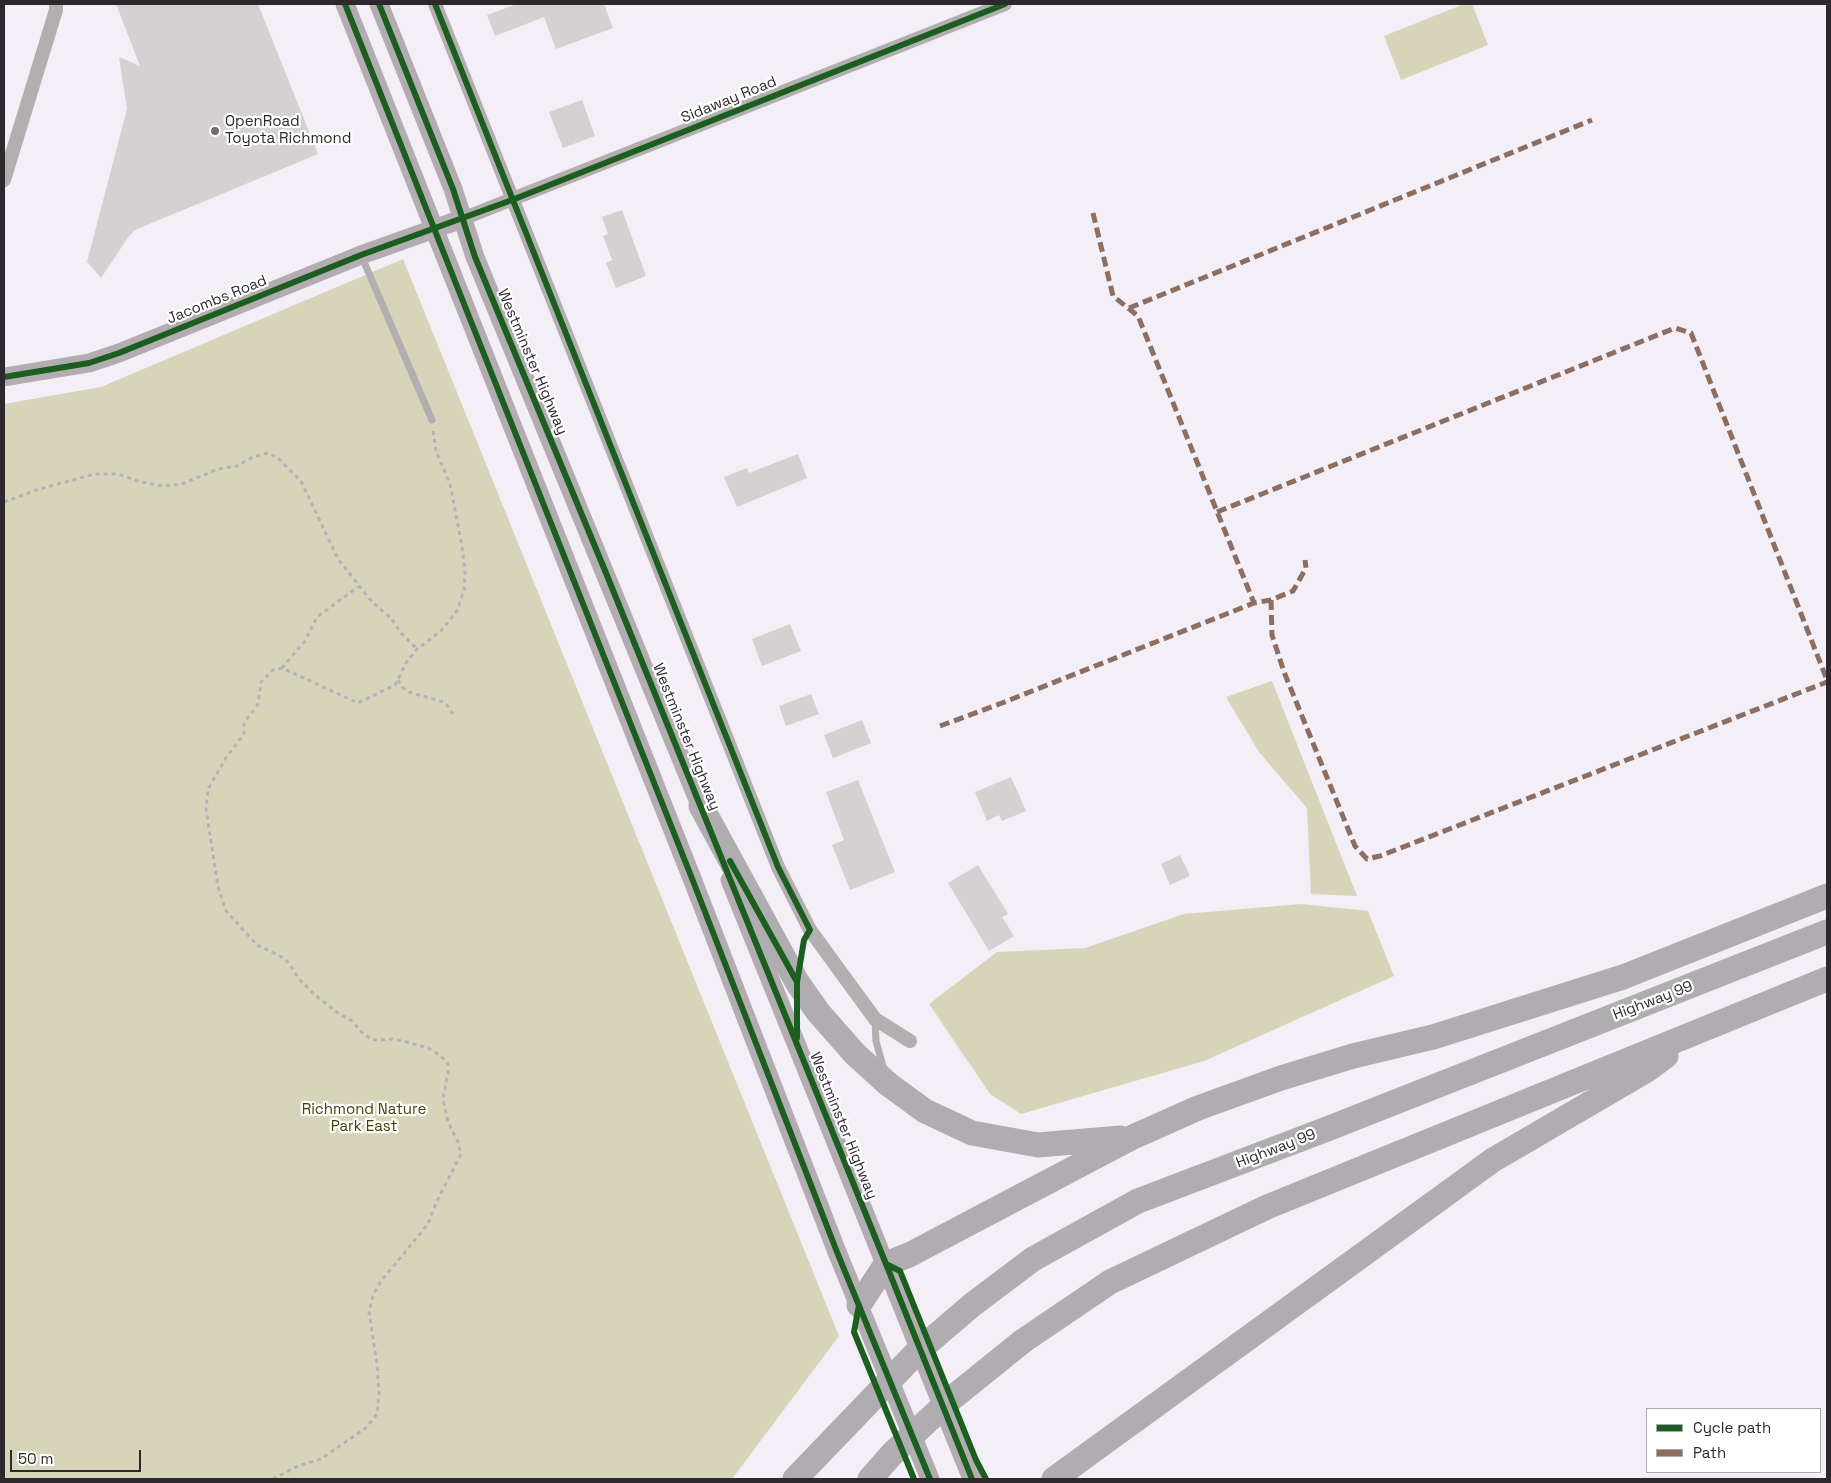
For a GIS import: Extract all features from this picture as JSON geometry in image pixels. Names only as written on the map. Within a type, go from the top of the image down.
[{"type":"highway","points":[[701,806],[797,982],[818,1012],[854,1054],[888,1084],[925,1111],[972,1133],[1038,1146],[1133,1137]]},
{"type":"highway","points":[[859,1305],[886,1264],[909,1254],[1133,1137],[1198,1108],[1281,1078],[1353,1056],[1433,1037],[1623,977],[1827,896]]},
{"type":"highway","name":"Highway 99","points":[[795,1479],[917,1352],[972,1305],[1033,1259],[1138,1201],[1328,1129],[1827,932]]},
{"type":"highway","points":[[870,1479],[892,1454],[951,1398],[1023,1341],[1110,1282],[1267,1207],[1827,979]]},
{"type":"highway","points":[[1054,1479],[1493,1160],[1647,1070],[1698,1032]]},
{"type":"main road","points":[[345,4],[690,872],[870,1333],[930,1479]]},
{"type":"main road","name":"Westminster Highway","points":[[379,4],[453,189],[475,257],[701,806],[969,1474]]},
{"type":"main road","name":"Jacombs Road","points":[[4,377],[89,363],[361,255],[462,219]]},
{"type":"street","points":[[4,180],[56,10],[56,4]]},
{"type":"street","points":[[434,4],[778,866],[810,930],[875,1019],[910,1042]]},
{"type":"street","name":"Sidaway Road","points":[[462,219],[1005,4]]},
{"type":"lane","points":[[361,255],[432,420]]},
{"type":"lane","points":[[875,1019],[876,1040],[888,1084]]},
{"type":"path","points":[[282,668],[352,702],[358,703],[395,685],[406,663],[417,649],[440,632],[457,611],[464,590],[465,573],[462,546],[450,484],[436,451],[432,420]]},
{"type":"path","points":[[4,502],[36,490],[95,474],[118,474],[140,482],[164,486],[182,484],[218,470],[237,466],[253,457],[268,454],[278,458],[302,481],[338,559],[358,587],[391,618],[401,633],[417,649]]},
{"type":"path","points":[[273,1479],[298,1466],[321,1458],[367,1427],[377,1414],[379,1393],[370,1312],[373,1295],[382,1280],[428,1224],[436,1203],[461,1154],[458,1142],[448,1122],[443,1099],[448,1064],[441,1056],[428,1048],[407,1042],[392,1039],[375,1040],[364,1035],[352,1021],[338,1013],[314,994],[298,978],[289,963],[280,956],[258,945],[226,911],[218,887],[206,809],[208,789],[226,758],[244,734],[244,723],[258,704],[261,682],[273,670],[282,668],[305,641],[317,617],[358,587]]},
{"type":"path","points":[[398,680],[403,688],[410,692],[443,702],[449,707],[453,715]]},
{"type":"green space","points":[[1464,4],[1472,4],[1488,45],[1401,80],[1384,36]]},
{"type":"green space","name":"Richmond Nature Park East","points":[[403,259],[839,1336],[732,1479],[4,1479],[4,404],[101,387]]},
{"type":"green space","points":[[1272,681],[1357,896],[1311,894],[1307,808],[1259,752],[1226,697]]},
{"type":"green space","points":[[1301,904],[1368,911],[1394,976],[1204,1061],[1021,1114],[990,1094],[929,1004],[997,952],[1085,948],[1184,914]]},
{"type":"building","name":"OpenRoad Toyota Richmond","points":[[116,4],[258,4],[318,154],[135,230],[101,278],[87,262],[127,109],[119,57],[140,66]]},
{"type":"building","points":[[517,4],[604,4],[613,28],[556,49],[544,17],[495,36],[487,15]]},
{"type":"building","points":[[582,100],[595,136],[563,148],[549,112]]},
{"type":"building","points":[[622,210],[646,276],[616,288],[606,263],[612,260],[603,236],[608,234],[602,217]]},
{"type":"building","points":[[798,454],[807,478],[737,507],[724,477],[747,468],[749,473]]},
{"type":"building","points":[[790,624],[801,651],[762,666],[752,639]]},
{"type":"building","points":[[811,694],[819,714],[786,726],[779,706]]},
{"type":"building","points":[[862,720],[871,743],[833,758],[824,735]]},
{"type":"building","points":[[1011,777],[1026,811],[1002,821],[999,815],[987,821],[975,792]]},
{"type":"building","points":[[858,780],[895,872],[850,890],[832,845],[844,840],[826,792]]},
{"type":"building","points":[[1180,855],[1190,876],[1170,885],[1161,864]]},
{"type":"building","points":[[978,865],[1008,914],[1002,917],[1014,936],[989,951],[948,883]]},
{"type":"marked path","points":[[1129,308],[1592,120]]},
{"type":"marked path","points":[[1093,213],[1113,296],[1138,316],[1254,603]]},
{"type":"marked path","points":[[1217,512],[1675,328],[1691,333],[1827,680]]},
{"type":"marked path","points":[[940,726],[1254,603],[1271,600],[1293,591],[1306,568],[1305,560]]},
{"type":"marked path","points":[[1271,600],[1272,635],[1284,672],[1355,846],[1367,859],[1380,856],[1827,682]]},
{"type":"cycle path","points":[[345,4],[693,881],[837,1252],[930,1479]]},
{"type":"cycle path","points":[[379,4],[453,189],[475,257],[606,573],[972,1479]]},
{"type":"cycle path","points":[[435,4],[778,867],[810,930],[804,940],[797,982],[797,1038]]},
{"type":"cycle path","points":[[4,377],[89,363],[119,353],[361,255],[512,200],[1005,4]]},
{"type":"cycle path","points":[[730,861],[797,982]]},
{"type":"cycle path","points":[[886,1264],[900,1271],[976,1460],[986,1479]]},
{"type":"cycle path","points":[[859,1305],[854,1332],[914,1479]]},
{"type":"place","name":"OpenRoad Toyota Richmond","points":[[215,131]]}]
